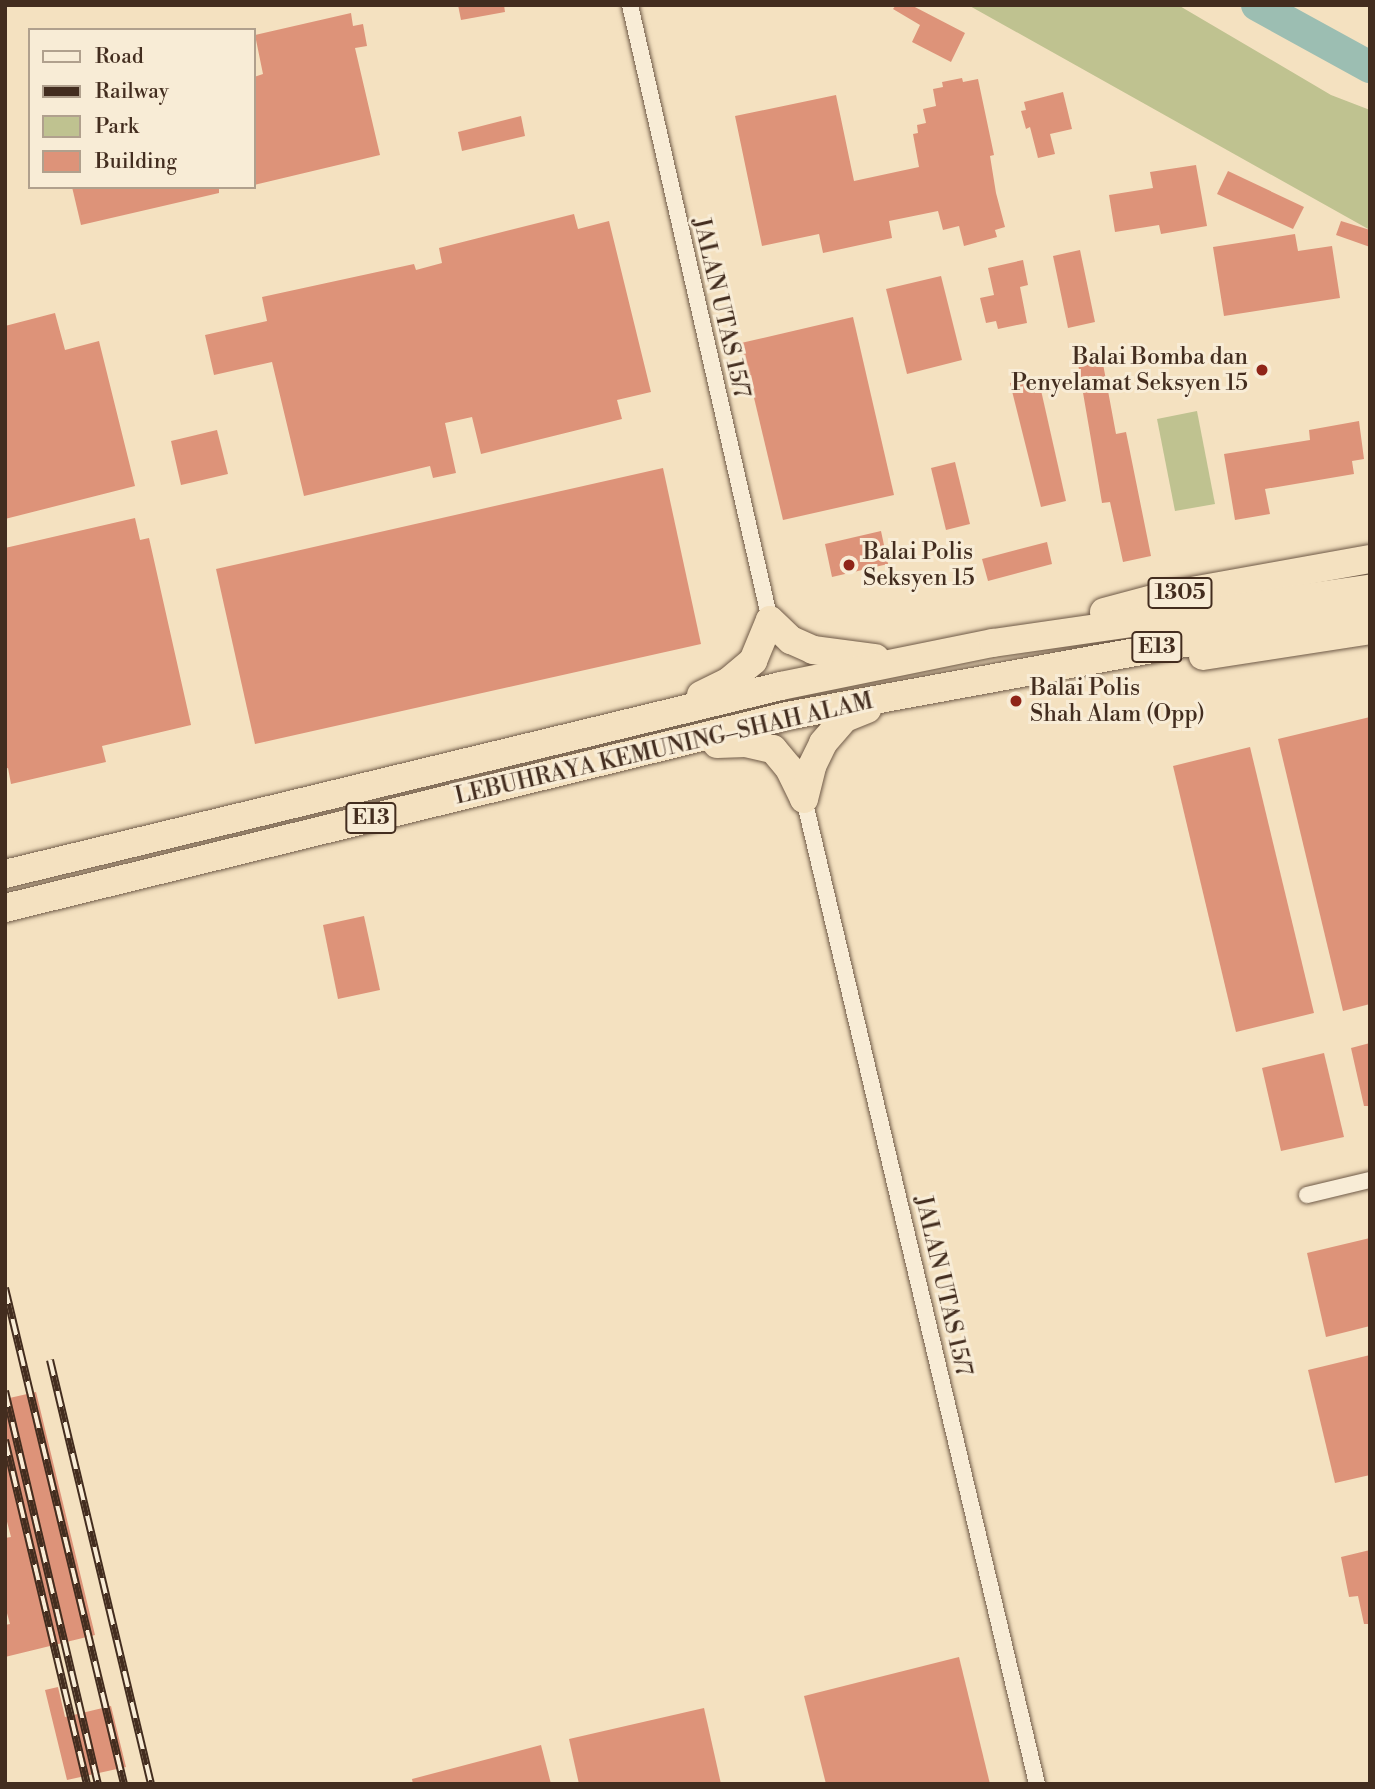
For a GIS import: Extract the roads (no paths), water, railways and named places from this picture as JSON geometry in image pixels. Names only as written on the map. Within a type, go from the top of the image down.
[{"type":"highway","name":"1305","points":[[993,643],[1164,596],[1370,559]]},
{"type":"highway","name":"LEBUHRAYA KEMUNING–SHAH ALAM","points":[[5,908],[787,716],[1017,674],[1296,610],[1370,589]]},
{"type":"highway","name":"LEBUHRAYA KEMUNING–SHAH ALAM","points":[[5,874],[781,686],[993,643],[1296,610],[1370,609]]},
{"type":"highway","points":[[661,715],[728,681],[752,661],[770,620],[791,640],[813,650],[909,660]]},
{"type":"highway","points":[[1017,674],[1204,656],[1370,630]]},
{"type":"highway","points":[[804,799],[812,765],[823,743],[845,718],[898,697]]},
{"type":"highway","points":[[657,747],[746,743],[773,749],[789,768],[804,799]]},
{"type":"street","name":"JALAN UTAS 15/7","points":[[630,5],[770,620]]},
{"type":"street","name":"JALAN UTAS 15/7","points":[[804,799],[1037,1784]]},
{"type":"street","points":[[1307,1195],[1370,1180]]},
{"type":"waterway","points":[[1257,5],[1370,67]]},
{"type":"railway","points":[[5,1288],[124,1784]]},
{"type":"railway","points":[[50,1360],[151,1784]]},
{"type":"railway","points":[[5,1391],[98,1784]]},
{"type":"railway","points":[[5,1440],[87,1784]]},
{"type":"place","name":"Balai Bomba dan Penyelamat Seksyen 15","points":[[1262,370]]},
{"type":"place","name":"Balai Polis Seksyen 15","points":[[849,565]]},
{"type":"place","name":"Balai Polis Shah Alam (Opp)","points":[[1016,701]]}]
